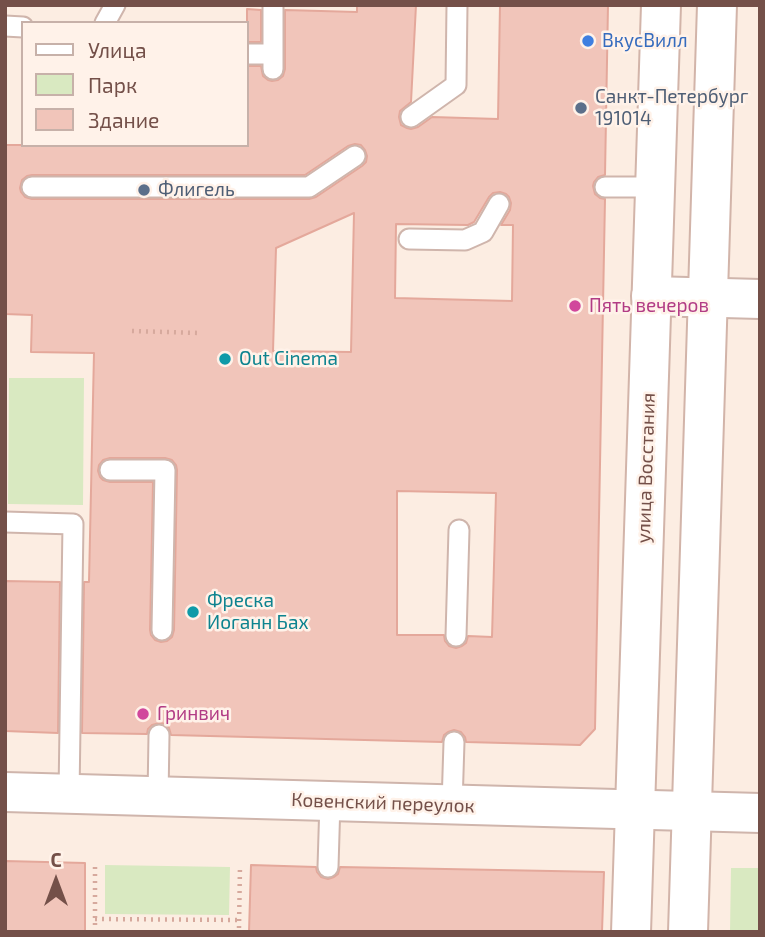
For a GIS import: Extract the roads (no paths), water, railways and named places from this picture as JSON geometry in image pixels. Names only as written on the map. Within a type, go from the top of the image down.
[{"type":"street","name":"улица Восстания","points":[[631,932],[661,5]]},
{"type":"street","points":[[688,932],[717,5]]},
{"type":"street","points":[[651,296],[760,299]]},
{"type":"street","name":"Ковенский переулок","points":[[5,793],[760,813]]},
{"type":"lane","points":[[106,21],[115,5]]},
{"type":"lane","points":[[248,54],[273,62],[273,5]]},
{"type":"lane","points":[[411,117],[456,85],[457,5]]},
{"type":"lane","points":[[32,187],[309,187],[355,156]]},
{"type":"lane","points":[[605,187],[655,187]]},
{"type":"lane","points":[[409,239],[465,240],[484,232],[499,204]]},
{"type":"lane","points":[[110,470],[165,470],[162,630]]},
{"type":"lane","points":[[5,522],[73,524],[69,794]]},
{"type":"lane","points":[[456,636],[459,530]]},
{"type":"lane","points":[[158,797],[159,735]]},
{"type":"lane","points":[[452,805],[454,742]]},
{"type":"lane","points":[[328,867],[330,801]]},
{"type":"place","name":"ВкусВилл","points":[[588,41]]},
{"type":"place","name":"Санкт-Петербург 191014","points":[[581,108]]},
{"type":"place","name":"Флигель","points":[[144,190]]},
{"type":"place","name":"Пять вечеров","points":[[575,306]]},
{"type":"place","name":"Out Cinema","points":[[225,359]]},
{"type":"place","name":"Фреска Иоганн Бах","points":[[193,612]]},
{"type":"place","name":"Гринвич","points":[[143,714]]}]
